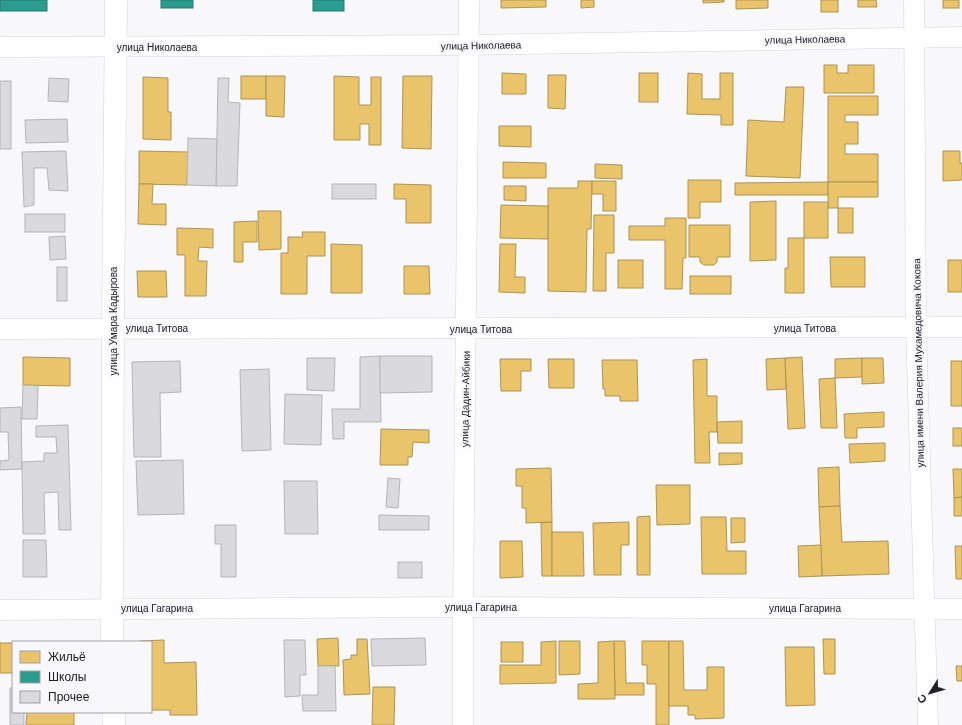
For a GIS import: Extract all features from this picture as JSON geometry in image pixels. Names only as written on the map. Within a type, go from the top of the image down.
[{"type":"street","name":"улица Умара Кадырова","points":[[112,641],[116,0]]},
{"type":"street","name":"улица Дадин-Айбики","points":[[463,725],[469,0]]},
{"type":"street","name":"улица имени Валерия Мухамедовича Кокова","points":[[914,0],[916,327],[928,725]]},
{"type":"street","name":"улица Николаева","points":[[0,47],[469,45],[962,37]]},
{"type":"street","name":"улица Титова","points":[[0,329],[962,327]]},
{"type":"street","name":"улица Гагарина","points":[[0,610],[463,607],[962,608]]},
{"type":"street","points":[[114,713],[114,725]]},
{"type":"building: Жильё","points":[[501,0],[546,0],[546,7],[501,8]]},
{"type":"building: Жильё","points":[[581,0],[594,0],[594,7],[581,8]]},
{"type":"building: Жильё","points":[[703,0],[724,0],[724,2],[703,3]]},
{"type":"building: Жильё","points":[[736,0],[768,0],[768,8],[736,9]]},
{"type":"building: Жильё","points":[[821,0],[838,0],[838,12],[821,12]]},
{"type":"building: Жильё","points":[[858,0],[876,0],[877,7],[858,7]]},
{"type":"building: Жильё","points":[[943,0],[959,0],[959,8],[943,8]]},
{"type":"building: Жильё","points":[[824,65],[837,65],[837,73],[848,73],[848,65],[874,65],[874,93],[824,93]]},
{"type":"building: Жильё","points":[[502,73],[526,74],[526,94],[502,94]]},
{"type":"building: Жильё","points":[[639,73],[658,73],[658,102],[639,102]]},
{"type":"building: Жильё","points":[[688,73],[702,74],[702,99],[720,99],[720,73],[733,73],[733,125],[721,125],[721,115],[687,114]]},
{"type":"building: Жильё","points":[[548,75],[566,75],[565,109],[548,108]]},
{"type":"building: Жильё","points":[[241,76],[266,76],[266,99],[241,99]]},
{"type":"building: Жильё","points":[[266,76],[285,76],[284,117],[266,116]]},
{"type":"building: Жильё","points":[[334,76],[359,77],[359,105],[371,105],[371,77],[381,77],[381,145],[369,145],[369,124],[360,124],[360,140],[334,140]]},
{"type":"building: Жильё","points":[[403,76],[432,76],[431,149],[402,148]]},
{"type":"building: Жильё","points":[[143,77],[168,78],[168,112],[171,112],[171,140],[143,139]]},
{"type":"building: Жильё","points":[[786,87],[804,87],[800,178],[746,176],[748,120],[784,122]]},
{"type":"building: Жильё","points":[[828,96],[878,96],[878,115],[845,115],[845,122],[858,122],[858,144],[845,144],[845,154],[878,154],[878,182],[828,182]]},
{"type":"building: Жильё","points":[[499,126],[531,126],[531,147],[499,146]]},
{"type":"building: Жильё","points":[[139,151],[188,152],[187,185],[139,184]]},
{"type":"building: Жильё","points":[[943,151],[960,151],[962,180],[943,181]]},
{"type":"building: Жильё","points":[[503,162],[546,163],[546,178],[503,178]]},
{"type":"building: Жильё","points":[[595,164],[622,165],[622,179],[595,178]]},
{"type":"building: Жильё","points":[[688,180],[721,180],[721,202],[700,202],[700,218],[688,218]]},
{"type":"building: Жильё","points":[[578,181],[592,181],[591,229],[587,229],[586,292],[548,291],[548,188],[578,188]]},
{"type":"building: Жильё","points":[[592,181],[616,181],[616,211],[603,211],[603,194],[592,194]]},
{"type":"building: Жильё","points":[[828,182],[828,195],[735,195],[735,183]]},
{"type":"building: Жильё","points":[[828,182],[878,182],[878,197],[838,197],[838,208],[828,208]]},
{"type":"building: Жильё","points":[[139,184],[153,184],[152,204],[166,204],[166,225],[138,224]]},
{"type":"building: Жильё","points":[[394,184],[431,185],[431,223],[406,223],[406,199],[394,199]]},
{"type":"building: Жильё","points":[[504,186],[526,186],[526,201],[504,200]]},
{"type":"building: Жильё","points":[[776,201],[776,260],[750,261],[750,202]]},
{"type":"building: Жильё","points":[[804,202],[828,202],[828,238],[804,238]]},
{"type":"building: Жильё","points":[[501,205],[548,206],[548,239],[500,238]]},
{"type":"building: Жильё","points":[[838,208],[853,208],[853,233],[838,233]]},
{"type":"building: Жильё","points":[[258,211],[281,211],[281,249],[259,250]]},
{"type":"building: Жильё","points":[[594,215],[614,215],[614,253],[606,253],[606,291],[593,291]]},
{"type":"building: Жильё","points":[[665,218],[686,218],[686,258],[683,258],[682,289],[665,289],[665,240],[629,240],[629,226],[665,226]]},
{"type":"building: Жильё","points":[[257,221],[257,242],[243,242],[243,262],[234,262],[234,222]]},
{"type":"building: Жильё","points":[[689,225],[730,225],[730,257],[717,257],[717,262],[714,265],[704,265],[700,262],[700,257],[689,257]]},
{"type":"building: Жильё","points":[[177,228],[213,229],[213,248],[199,247],[198,261],[207,261],[206,296],[185,296],[185,255],[177,255]]},
{"type":"building: Жильё","points":[[302,232],[325,232],[325,256],[307,256],[307,294],[281,294],[281,253],[288,253],[288,237],[303,237]]},
{"type":"building: Жильё","points":[[788,238],[804,238],[804,293],[785,293],[785,268],[788,268]]},
{"type":"building: Жильё","points":[[331,244],[362,245],[362,293],[331,293]]},
{"type":"building: Жильё","points":[[500,244],[516,244],[515,277],[525,277],[525,293],[499,292]]},
{"type":"building: Жильё","points":[[830,257],[865,257],[865,287],[831,287]]},
{"type":"building: Жильё","points":[[618,260],[643,260],[643,288],[618,288]]},
{"type":"building: Жильё","points":[[948,260],[962,260],[962,292],[948,292]]},
{"type":"building: Жильё","points":[[404,266],[429,266],[430,294],[404,294]]},
{"type":"building: Жильё","points":[[137,271],[166,271],[167,297],[138,297]]},
{"type":"building: Жильё","points":[[690,276],[731,276],[731,294],[690,294]]},
{"type":"building: Жильё","points":[[23,357],[70,358],[70,386],[23,385]]},
{"type":"building: Жильё","points":[[802,357],[805,428],[788,429],[785,358]]},
{"type":"building: Жильё","points":[[785,358],[786,389],[767,390],[766,359]]},
{"type":"building: Жильё","points":[[862,358],[862,377],[835,378],[835,359]]},
{"type":"building: Жильё","points":[[862,358],[883,358],[884,383],[862,384]]},
{"type":"building: Жильё","points":[[500,359],[531,359],[531,371],[521,371],[521,391],[501,391]]},
{"type":"building: Жильё","points":[[548,359],[574,359],[574,388],[549,388]]},
{"type":"building: Жильё","points":[[707,359],[707,396],[717,396],[717,432],[709,432],[710,463],[695,463],[693,360]]},
{"type":"building: Жильё","points":[[602,360],[637,360],[638,401],[620,401],[620,396],[605,396],[605,389],[603,389]]},
{"type":"building: Жильё","points":[[951,361],[962,361],[962,406],[951,406]]},
{"type":"building: Жильё","points":[[835,378],[837,428],[821,428],[819,379]]},
{"type":"building: Жильё","points":[[884,412],[884,427],[857,428],[857,438],[845,438],[844,414]]},
{"type":"building: Жильё","points":[[742,421],[742,443],[718,443],[717,422]]},
{"type":"building: Жильё","points":[[953,428],[962,428],[962,446],[953,446]]},
{"type":"building: Жильё","points":[[381,429],[429,430],[429,443],[413,442],[412,457],[408,457],[408,465],[380,465]]},
{"type":"building: Жильё","points":[[885,443],[885,461],[850,463],[849,444]]},
{"type":"building: Жильё","points":[[719,453],[742,453],[742,464],[719,465]]},
{"type":"building: Жильё","points":[[839,467],[840,506],[819,507],[818,468]]},
{"type":"building: Жильё","points":[[551,468],[552,522],[526,523],[526,508],[522,508],[522,486],[516,486],[516,469]]},
{"type":"building: Жильё","points":[[953,469],[962,469],[962,497],[954,498]]},
{"type":"building: Жильё","points":[[656,485],[690,485],[690,524],[657,525]]},
{"type":"building: Жильё","points":[[962,497],[962,516],[954,516],[954,498]]},
{"type":"building: Жильё","points":[[840,506],[842,542],[888,541],[889,574],[822,576],[819,507]]},
{"type":"building: Жильё","points":[[650,516],[650,575],[637,575],[637,517]]},
{"type":"building: Жильё","points":[[701,517],[726,517],[727,551],[746,551],[746,574],[702,574]]},
{"type":"building: Жильё","points":[[731,518],[745,518],[745,542],[731,543]]},
{"type":"building: Жильё","points":[[552,522],[552,576],[542,576],[541,523]]},
{"type":"building: Жильё","points":[[629,522],[629,545],[621,545],[621,575],[594,575],[593,523]]},
{"type":"building: Жильё","points":[[552,532],[583,532],[584,576],[552,576]]},
{"type":"building: Жильё","points":[[500,541],[522,541],[523,577],[500,578]]},
{"type":"building: Жильё","points":[[821,545],[822,576],[799,577],[798,546]]},
{"type":"building: Жильё","points":[[955,546],[962,546],[962,579],[956,579]]},
{"type":"building: Жильё","points":[[338,638],[339,666],[318,666],[317,639]]},
{"type":"building: Жильё","points":[[357,639],[367,639],[370,694],[344,695],[343,660],[351,659],[351,655],[357,655]]},
{"type":"building: Жильё","points":[[823,639],[835,639],[835,674],[824,674]]},
{"type":"building: Жильё","points":[[164,640],[164,663],[196,662],[197,715],[170,715],[170,710],[152,710],[152,641],[140,641]]},
{"type":"building: Жильё","points":[[556,641],[556,683],[500,684],[500,665],[541,665],[541,642]]},
{"type":"building: Жильё","points":[[559,641],[580,641],[580,674],[559,675]]},
{"type":"building: Жильё","points":[[614,641],[625,641],[626,683],[644,683],[644,695],[615,695]]},
{"type":"building: Жильё","points":[[614,641],[615,699],[578,699],[578,684],[598,683],[598,642]]},
{"type":"building: Жильё","points":[[642,641],[669,641],[669,725],[656,725],[656,684],[647,684],[647,665],[642,665]]},
{"type":"building: Жильё","points":[[669,641],[683,641],[684,690],[707,690],[707,667],[724,667],[724,718],[695,719],[695,715],[688,715],[688,706],[669,706]]},
{"type":"building: Жильё","points":[[501,642],[523,642],[523,662],[501,662]]},
{"type":"building: Жильё","points":[[0,643],[12,643],[12,673],[0,673]]},
{"type":"building: Жильё","points":[[785,647],[814,647],[815,705],[786,706]]},
{"type":"building: Жильё","points":[[956,666],[962,666],[962,681],[957,681]]},
{"type":"building: Жильё","points":[[373,687],[395,687],[394,725],[372,725]]},
{"type":"building: Жильё","points":[[27,713],[74,713],[74,725],[26,725]]},
{"type":"building: Школы","points":[[0,0],[47,0],[47,11],[0,11]]},
{"type":"building: Школы","points":[[161,0],[193,0],[193,8],[161,8]]},
{"type":"building: Школы","points":[[313,0],[344,0],[344,11],[313,11]]},
{"type":"building: Прочее","points":[[49,78],[69,79],[68,102],[48,101]]},
{"type":"building: Прочее","points":[[218,78],[229,78],[228,102],[240,103],[237,186],[216,186]]},
{"type":"building: Прочее","points":[[0,81],[11,81],[11,149],[0,149]]},
{"type":"building: Прочее","points":[[67,119],[68,142],[26,143],[25,120]]},
{"type":"building: Прочее","points":[[188,138],[217,139],[216,186],[187,185]]},
{"type":"building: Прочее","points":[[66,151],[68,191],[49,190],[47,168],[34,168],[34,205],[24,207],[22,152]]},
{"type":"building: Прочее","points":[[332,184],[376,184],[376,199],[332,199]]},
{"type":"building: Прочее","points":[[25,214],[65,214],[65,232],[25,232]]},
{"type":"building: Прочее","points":[[65,236],[66,259],[50,260],[49,237]]},
{"type":"building: Прочее","points":[[57,267],[67,267],[67,301],[57,301]]},
{"type":"building: Прочее","points":[[380,356],[381,422],[344,422],[344,439],[333,439],[332,409],[360,409],[360,357]]},
{"type":"building: Прочее","points":[[380,356],[432,356],[432,392],[380,393]]},
{"type":"building: Прочее","points":[[307,358],[335,358],[334,391],[307,390]]},
{"type":"building: Прочее","points":[[180,361],[181,392],[160,393],[161,457],[134,457],[132,362]]},
{"type":"building: Прочее","points":[[269,369],[271,450],[242,451],[240,370]]},
{"type":"building: Прочее","points":[[23,385],[38,386],[37,419],[22,419]]},
{"type":"building: Прочее","points":[[285,394],[322,395],[321,445],[284,444]]},
{"type":"building: Прочее","points":[[21,407],[22,469],[0,470],[0,461],[9,460],[8,432],[0,432],[0,408]]},
{"type":"building: Прочее","points":[[68,425],[71,530],[59,530],[58,492],[44,493],[45,534],[23,534],[22,462],[44,461],[44,453],[57,453],[56,437],[36,437],[36,426]]},
{"type":"building: Прочее","points":[[183,460],[184,514],[138,515],[136,461]]},
{"type":"building: Прочее","points":[[388,478],[400,479],[398,508],[386,507]]},
{"type":"building: Прочее","points":[[284,481],[317,481],[318,534],[285,534]]},
{"type":"building: Прочее","points":[[379,515],[429,516],[429,530],[379,530]]},
{"type":"building: Прочее","points":[[215,525],[236,525],[236,577],[221,577],[221,544],[215,544]]},
{"type":"building: Прочее","points":[[23,540],[46,540],[47,577],[23,577]]},
{"type":"building: Прочее","points":[[398,562],[422,562],[422,578],[398,578]]},
{"type":"building: Прочее","points":[[425,638],[426,665],[372,666],[371,639]]},
{"type":"building: Прочее","points":[[284,640],[305,640],[306,675],[300,675],[300,696],[285,697]]},
{"type":"building: Прочее","points":[[318,666],[335,666],[336,711],[303,711],[302,695],[318,695]]},
{"type":"building: Прочее","points":[[10,688],[12,688],[12,713],[24,713],[24,725],[10,725]]}]
